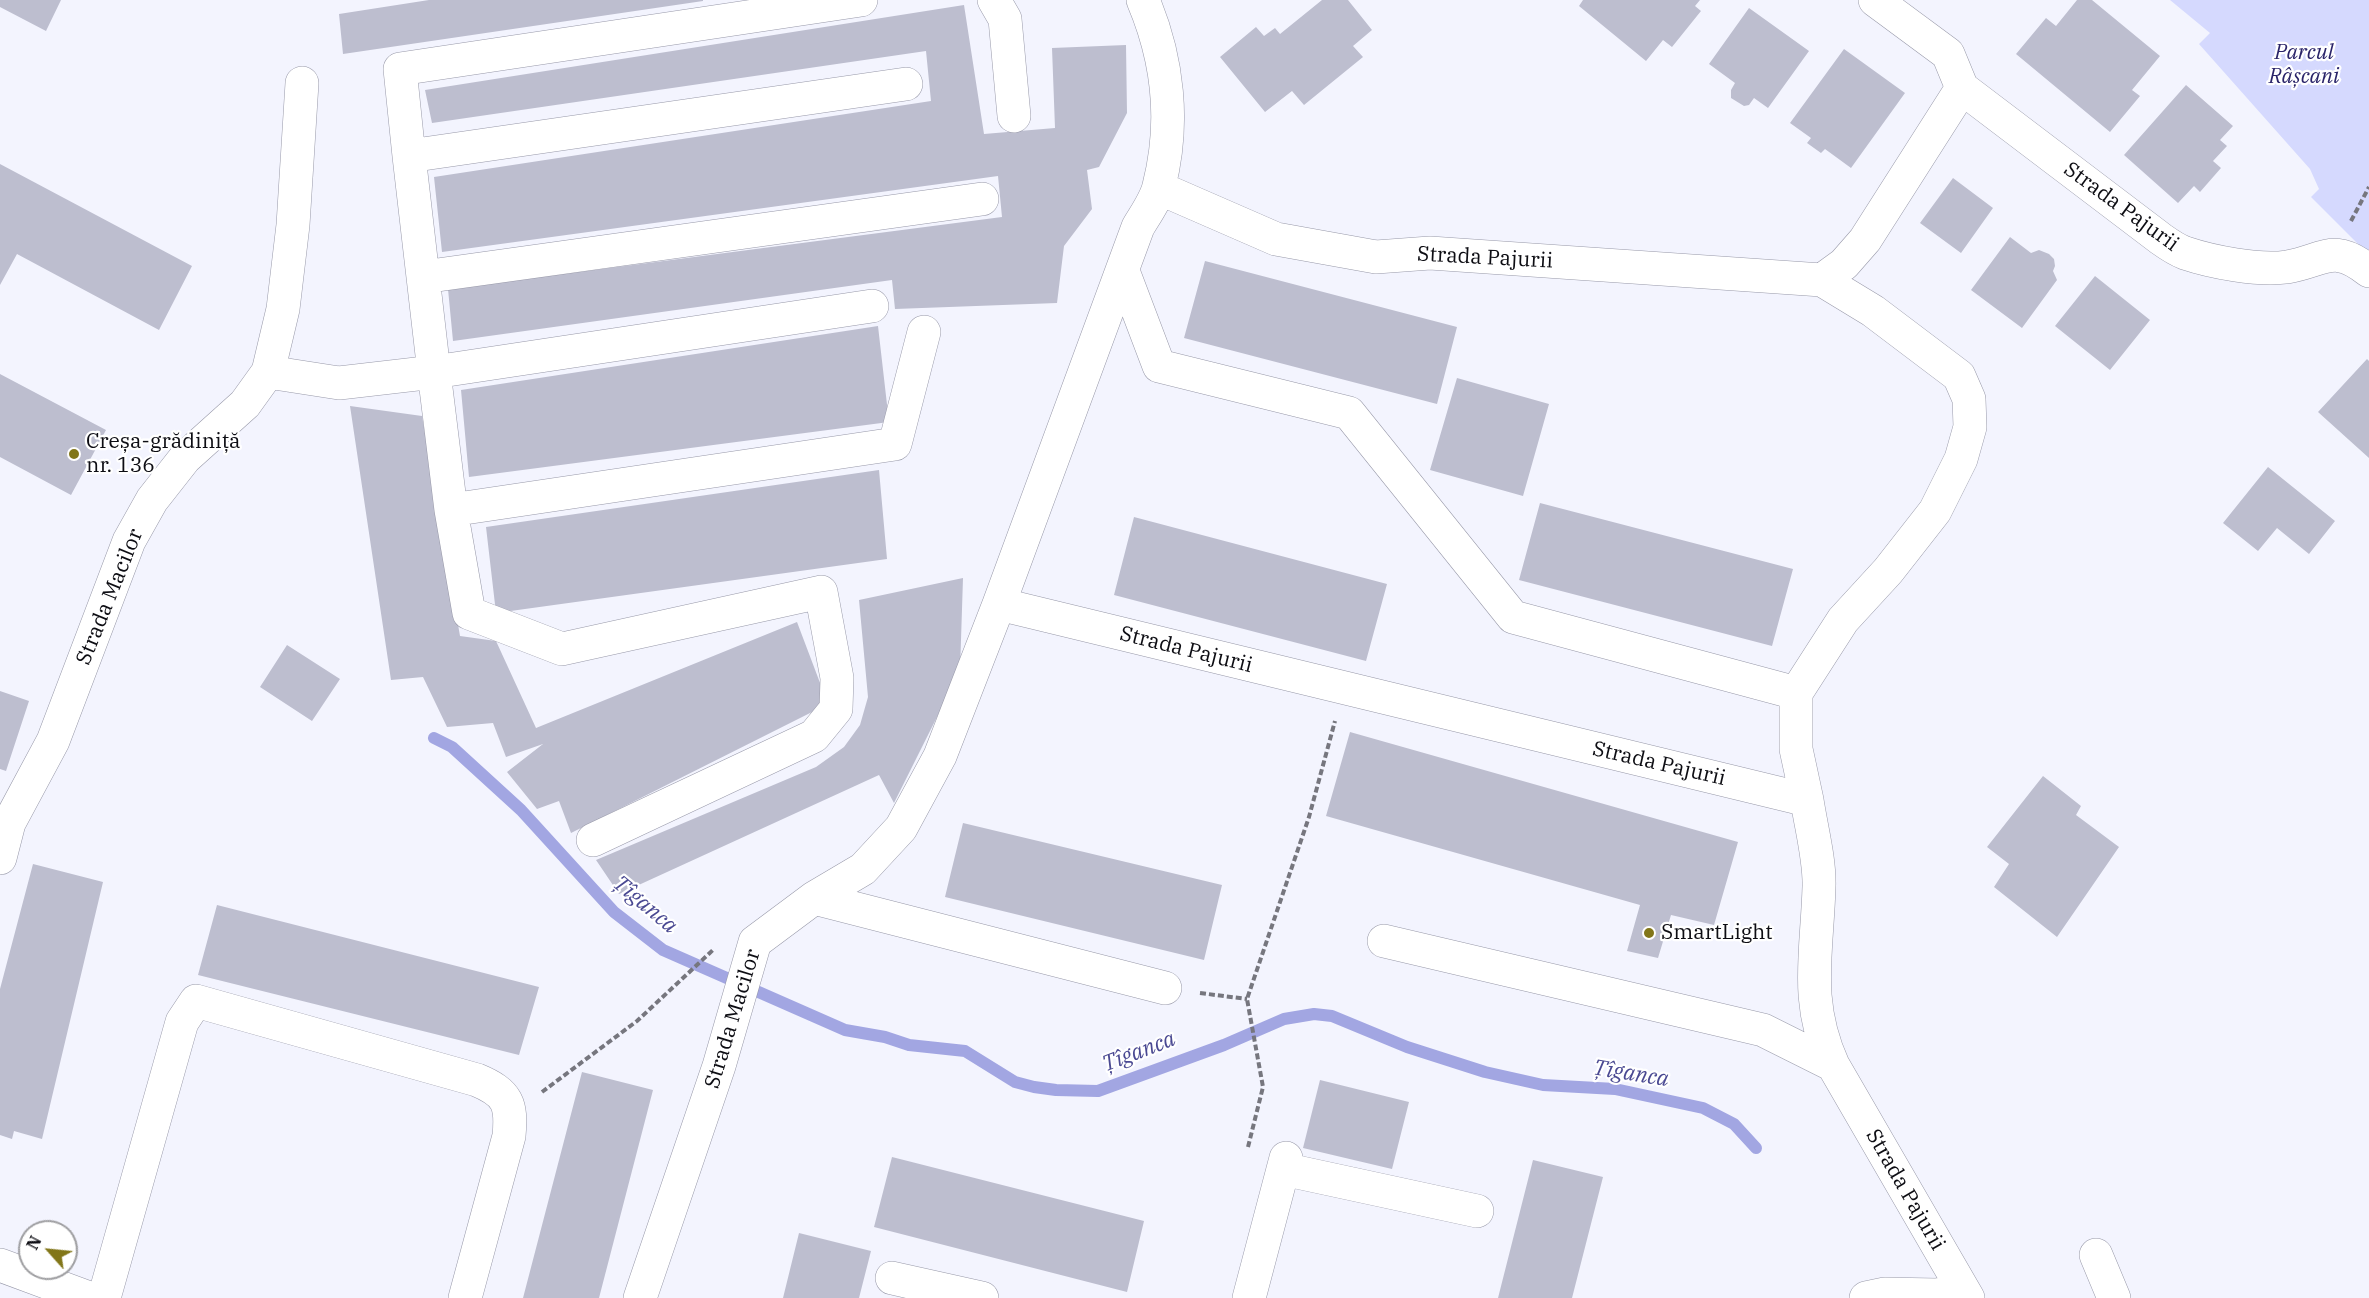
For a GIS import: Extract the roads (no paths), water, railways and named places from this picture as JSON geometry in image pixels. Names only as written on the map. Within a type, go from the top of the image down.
[{"type":"street","points":[[593,840],[814,736],[836,708],[837,678],[821,592],[562,649],[469,613],[451,510],[400,69],[861,0]]},
{"type":"street","points":[[994,0],[1005,19],[1014,116]]},
{"type":"street","points":[[999,604],[1138,227],[1159,188],[1167,135],[1167,84],[1155,30],[1143,0]]},
{"type":"street","points":[[1822,280],[1844,264],[1865,240],[1962,88],[1948,54],[1875,0]]},
{"type":"street","name":"Strada Macilor","points":[[0,858],[9,823],[53,741],[129,541],[152,500],[185,458],[245,404],[268,372],[283,309],[293,225],[303,83]]},
{"type":"street","points":[[409,156],[906,84]]},
{"type":"street","name":"Strada Pajurii","points":[[1962,88],[2161,239],[2183,252],[2248,266],[2286,267],[2333,254],[2358,262],[2369,271]]},
{"type":"street","name":"Strada Pajurii","points":[[1159,188],[1276,239],[1376,257],[1430,253],[1822,280],[1873,311],[1959,376],[1969,399],[1970,427],[1961,459],[1935,511],[1888,572],[1843,621],[1796,693],[1796,749],[1807,800],[1819,885],[1814,954],[1815,1010],[1822,1041],[1833,1065],[1966,1294]]},
{"type":"street","points":[[423,277],[982,198]]},
{"type":"street","points":[[1123,271],[1160,366],[1349,412],[1513,617],[1796,693]]},
{"type":"street","points":[[268,372],[339,383],[434,372],[872,306]]},
{"type":"street","points":[[451,510],[895,444],[924,332]]},
{"type":"street","name":"Strada Pajurii","points":[[999,604],[1807,800]]},
{"type":"street","name":"Strada Macilor","points":[[640,1298],[719,1066],[755,942],[814,898],[863,869],[900,828],[940,756],[999,604]]},
{"type":"street","points":[[814,898],[1165,988]]},
{"type":"street","points":[[1384,941],[1763,1030],[1833,1065]]},
{"type":"street","points":[[0,1264],[91,1298],[182,1022],[196,1000],[477,1080],[494,1088],[507,1100],[511,1116],[509,1136],[465,1298]]},
{"type":"street","points":[[1249,1298],[1284,1164],[1477,1211]]},
{"type":"street","points":[[2096,1256],[2114,1298]]},
{"type":"street","points":[[892,1278],[982,1298]]},
{"type":"street","points":[[1866,1298],[1885,1294],[1906,1297],[1966,1294]]},
{"type":"waterway","name":"Țîganca","points":[[434,738],[452,747],[521,810],[614,912],[663,950],[845,1030],[885,1037],[909,1045],[965,1051],[1015,1082],[1034,1087],[1098,1091],[1224,1045],[1284,1019],[1314,1014],[1332,1016],[1407,1047],[1485,1072],[1543,1085],[1615,1089],[1703,1108],[1734,1124],[1756,1148]]},
{"type":"place","name":"Creșa-grădiniță nr. 136","points":[[74,454]]},
{"type":"place","name":"SmartLight","points":[[1649,933]]},
{"type":"park label","name":"Parcul Râșcani","points":[[2304,65]]}]
